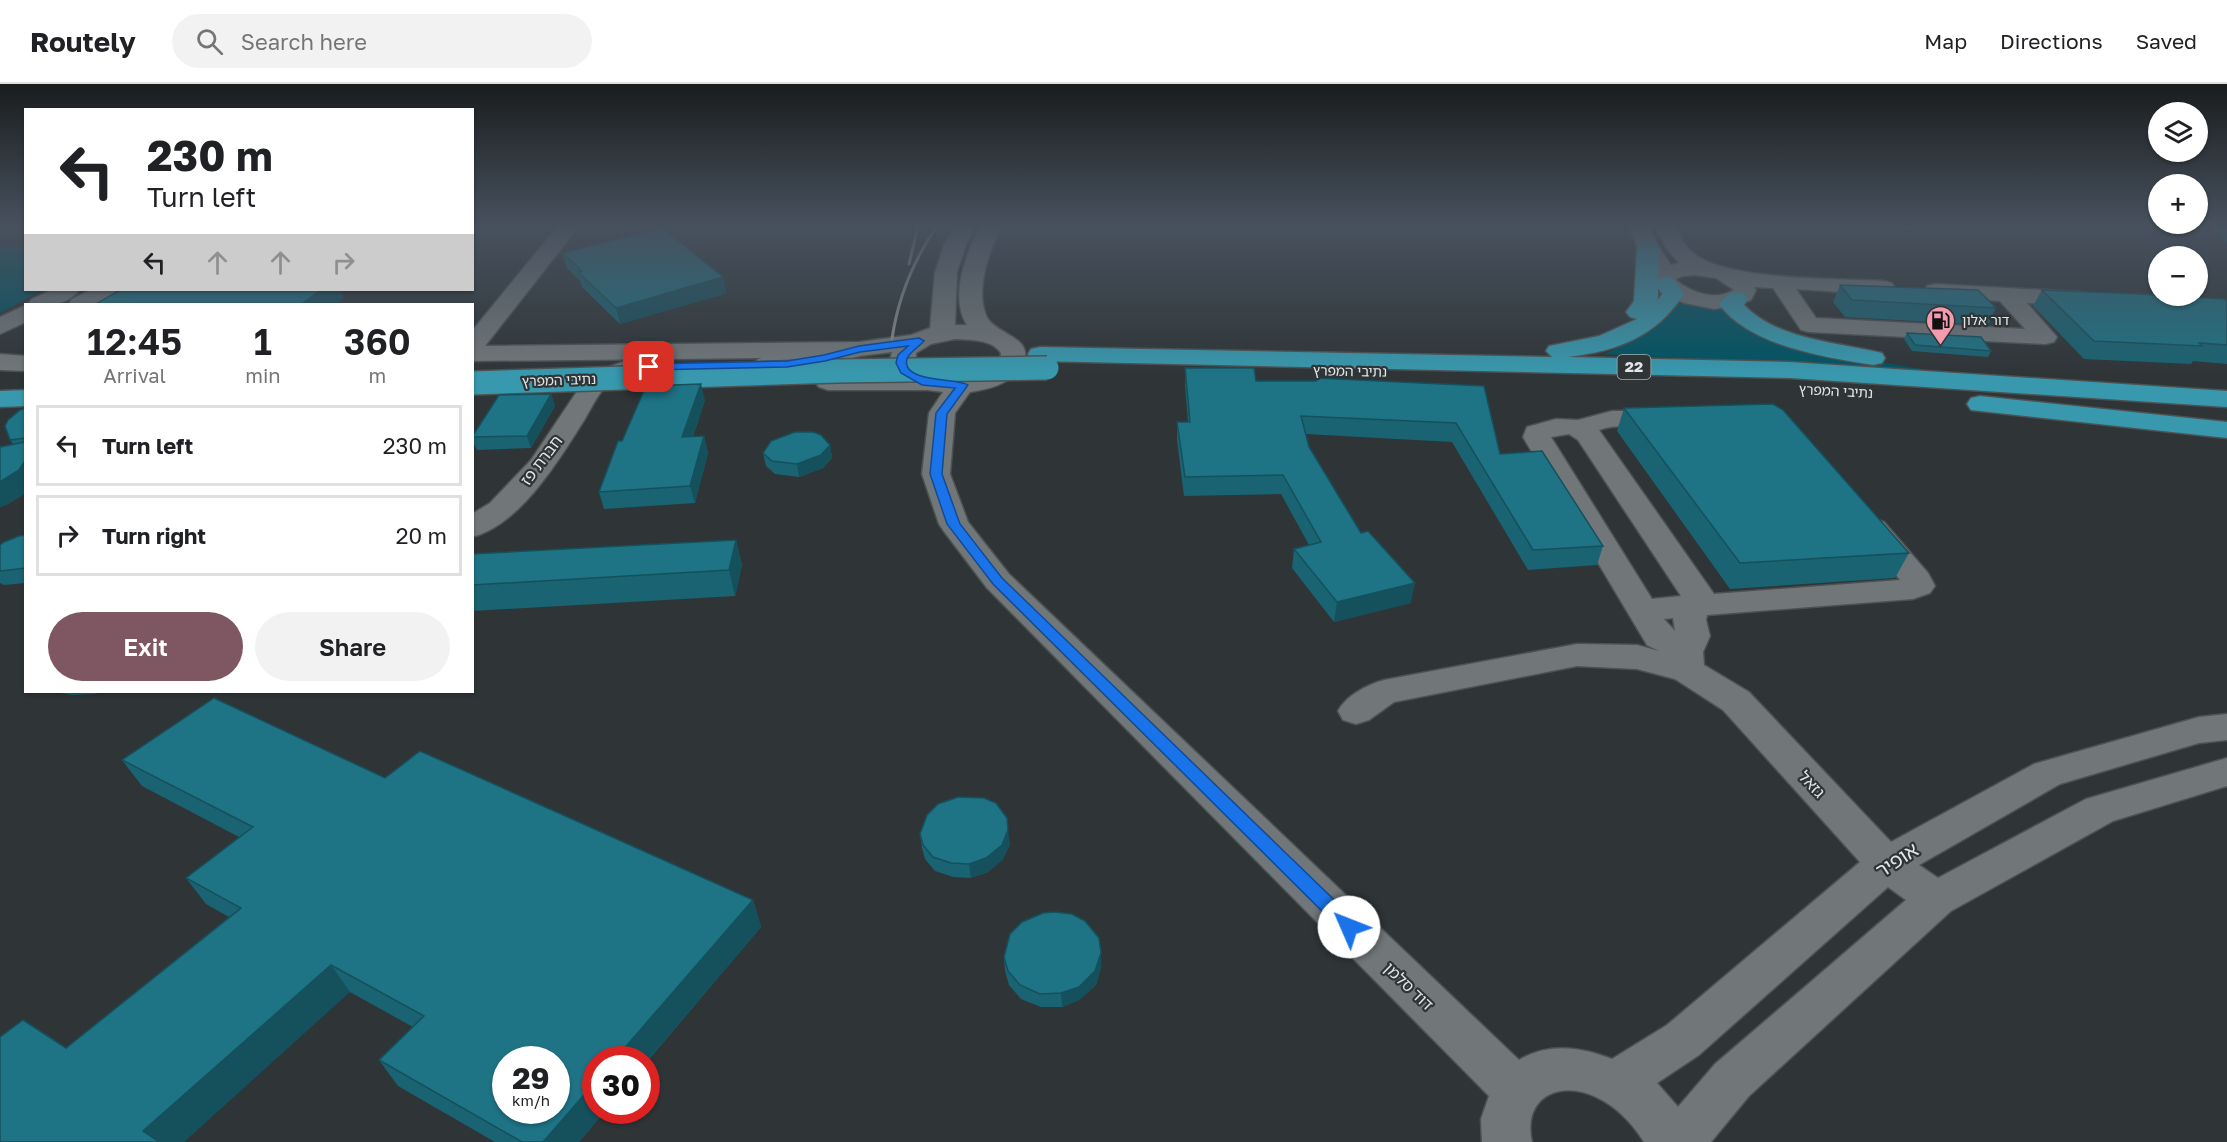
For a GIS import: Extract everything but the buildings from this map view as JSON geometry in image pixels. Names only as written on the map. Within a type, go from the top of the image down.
[{"type":"highway","points":[[1570,350],[1606,336],[1634,319],[1646,301],[1647,275]]},
{"type":"highway","points":[[1369,360],[1507,355],[1570,350],[1601,344],[1649,321],[1665,309],[1672,294],[1666,281]]},
{"type":"highway","points":[[1736,289],[1731,304],[1737,312],[1794,340],[1846,354],[2227,398]]},
{"type":"highway","name":"נתיבי המפרץ","points":[[474,372],[997,354],[1043,361],[1582,376],[1886,394],[2227,420]]},
{"type":"highway","name":"נתיבי המפרץ","points":[[474,384],[1043,361],[1369,360],[1790,370],[2227,398]]},
{"type":"highway","points":[[0,387],[24,386]]},
{"type":"highway","points":[[1886,394],[2227,430]]},
{"type":"street","points":[[474,345],[529,275]]},
{"type":"street","points":[[926,383],[905,371],[901,363],[903,355],[929,338],[945,323],[946,275]]},
{"type":"street","points":[[474,384],[597,380],[963,385],[980,382],[1006,370],[1012,362],[1013,353],[1009,345],[977,321],[973,311],[974,275]]},
{"type":"street","points":[[1665,275],[1666,281],[1680,294],[1704,300],[1728,301],[1736,289]]},
{"type":"street","points":[[1666,281],[1668,275]]},
{"type":"street","points":[[1715,275],[1736,289],[1780,282],[2100,300]]},
{"type":"street","points":[[1780,282],[1809,325],[2045,337],[2007,295]]},
{"type":"street","points":[[42,303],[66,291]]},
{"type":"street","points":[[82,303],[104,291]]},
{"type":"street","points":[[0,327],[24,313]]},
{"type":"street","points":[[0,335],[24,328]]},
{"type":"street","points":[[597,380],[619,371],[635,368],[787,364],[825,358],[859,349],[972,332],[1000,339]]},
{"type":"street","points":[[474,354],[859,349]]},
{"type":"street","points":[[0,362],[24,364]]},
{"type":"street","name":"חברת פז","points":[[474,527],[500,509],[541,466],[597,380]]},
{"type":"street","name":"דוד סלמן","points":[[963,385],[942,413],[936,474],[954,524],[998,581],[1517,1091]]},
{"type":"street","points":[[0,400],[24,399]]},
{"type":"street","points":[[1687,661],[1659,637],[1537,437],[1537,433],[1545,428],[1558,426],[1695,419]]},
{"type":"street","points":[[1588,425],[1698,595],[1689,620],[1693,636],[1687,661]]},
{"type":"street","points":[[1642,610],[1913,589],[1919,586],[1917,580],[1855,507]]},
{"type":"street","points":[[1356,711],[1384,692],[1577,656],[1687,661]]},
{"type":"street","name":"גזאל","points":[[1687,661],[1736,701],[1886,864],[1936,899]]},
{"type":"street","name":"אופיר","points":[[1617,1082],[1683,1040],[1886,864],[2047,774],[2199,730],[2227,728]]},
{"type":"street","points":[[1680,1142],[1732,1080],[1936,899],[2100,810],[2227,772]]},
{"type":"street","points":[[1507,1142],[1505,1133],[1507,1110],[1517,1091],[1532,1079],[1549,1071],[1572,1069],[1594,1073],[1617,1082],[1642,1100],[1661,1123],[1670,1142]]},
{"type":"shaded area","points":[[0,275],[24,275],[24,291],[39,291],[0,313]]},
{"type":"shaded area","points":[[1681,301],[1721,306],[1731,316],[1849,357],[1940,372],[1604,354],[1646,332]]},
{"type":"railway","points":[[892,339],[898,309],[910,275]]},
{"type":"place","name":"דור אלון","points":[[1941,346]]},
{"type":"route","points":[[649,367],[787,364],[825,358],[859,349],[919,341],[903,355],[901,363],[905,371],[926,383],[944,386],[963,385],[942,413],[936,474],[954,524],[998,581],[1349,927]]}]
